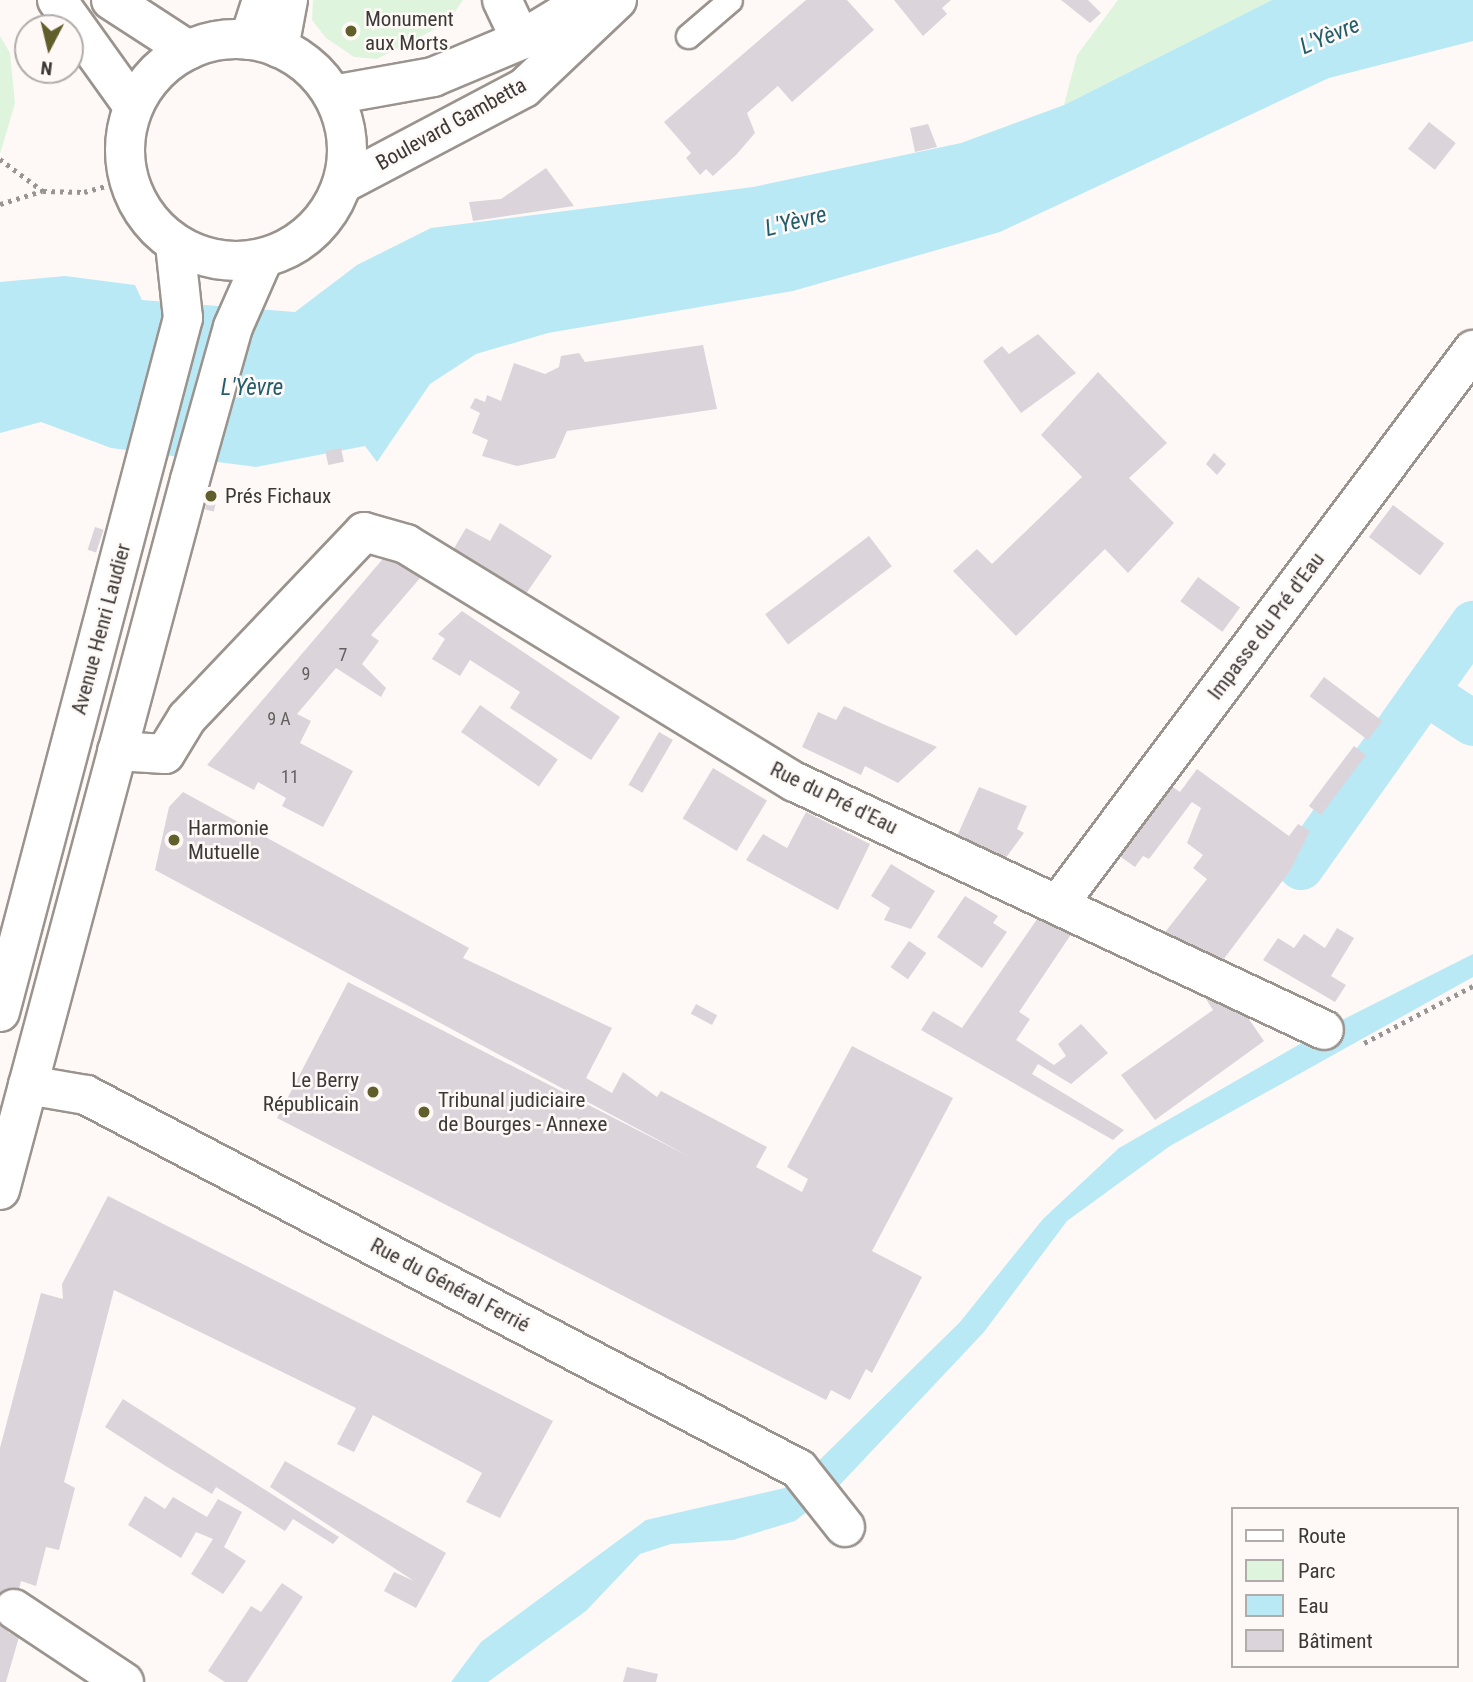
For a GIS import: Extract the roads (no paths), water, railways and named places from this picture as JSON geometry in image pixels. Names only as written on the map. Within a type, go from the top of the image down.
[{"type":"main road","points":[[57,0],[133,106]]},
{"type":"main road","points":[[111,0],[188,50]]},
{"type":"main road","points":[[262,0],[264,44]]},
{"type":"main road","points":[[264,44],[288,0]]},
{"type":"main road","points":[[502,0],[521,40]]},
{"type":"main road","name":"Boulevard Gambetta","points":[[333,96],[433,77],[521,40],[587,0]]},
{"type":"main road","name":"Boulevard Gambetta","points":[[342,184],[524,88],[617,0]]},
{"type":"main road","points":[[264,44],[310,68],[333,96],[347,154],[342,184],[316,226],[297,243],[263,259],[223,260],[175,244],[154,227],[128,180],[125,143],[133,106],[166,64],[188,50],[264,44]]},
{"type":"main road","name":"Avenue Henri Laudier","points":[[0,1012],[183,318],[175,244]]},
{"type":"main road","points":[[0,1190],[233,327],[263,259]]},
{"type":"main road","name":"Impasse du Pré d'Eau","points":[[1059,903],[1473,350]]},
{"type":"main road","name":"Rue du Pré d'Eau","points":[[117,751],[165,754],[187,718],[364,533],[406,544],[795,782],[1059,903],[1340,1039]]},
{"type":"main road","name":"Rue du Général Ferrié","points":[[28,1085],[98,1101],[799,1469],[838,1517]]},
{"type":"main road","points":[[13,1609],[124,1682]]},
{"type":"lane","points":[[688,36],[730,0]]},
{"type":"water","name":"L'Yèvre","points":[[1272,0],[1473,0],[1473,41],[1329,78],[1000,232],[793,291],[548,333],[476,354],[430,384],[377,462],[365,446],[256,467],[111,448],[41,422],[0,433],[0,282],[65,276],[135,285],[142,300],[295,312],[357,265],[431,228],[753,187],[961,143],[1064,105]]},
{"type":"water","points":[[1473,954],[1473,977],[1170,1146],[1067,1221],[984,1332],[835,1490],[795,1521],[733,1540],[671,1544],[640,1554],[586,1611],[488,1682],[451,1682],[481,1642],[646,1520],[793,1486],[960,1322],[1043,1219],[1119,1148],[1340,1021]]},
{"type":"waterway","points":[[1301,867],[1473,624]]},
{"type":"waterway","points":[[1425,692],[1473,723]]},
{"type":"place","name":"Monument aux Morts","points":[[351,31]]},
{"type":"place","name":"Prés Fichaux","points":[[211,496]]},
{"type":"place","name":"Harmonie Mutuelle","points":[[174,840]]},
{"type":"place","name":"Le Berry Républicain","points":[[373,1092]]},
{"type":"place","name":"Tribunal judiciaire de Bourges - Annexe","points":[[424,1112]]}]
